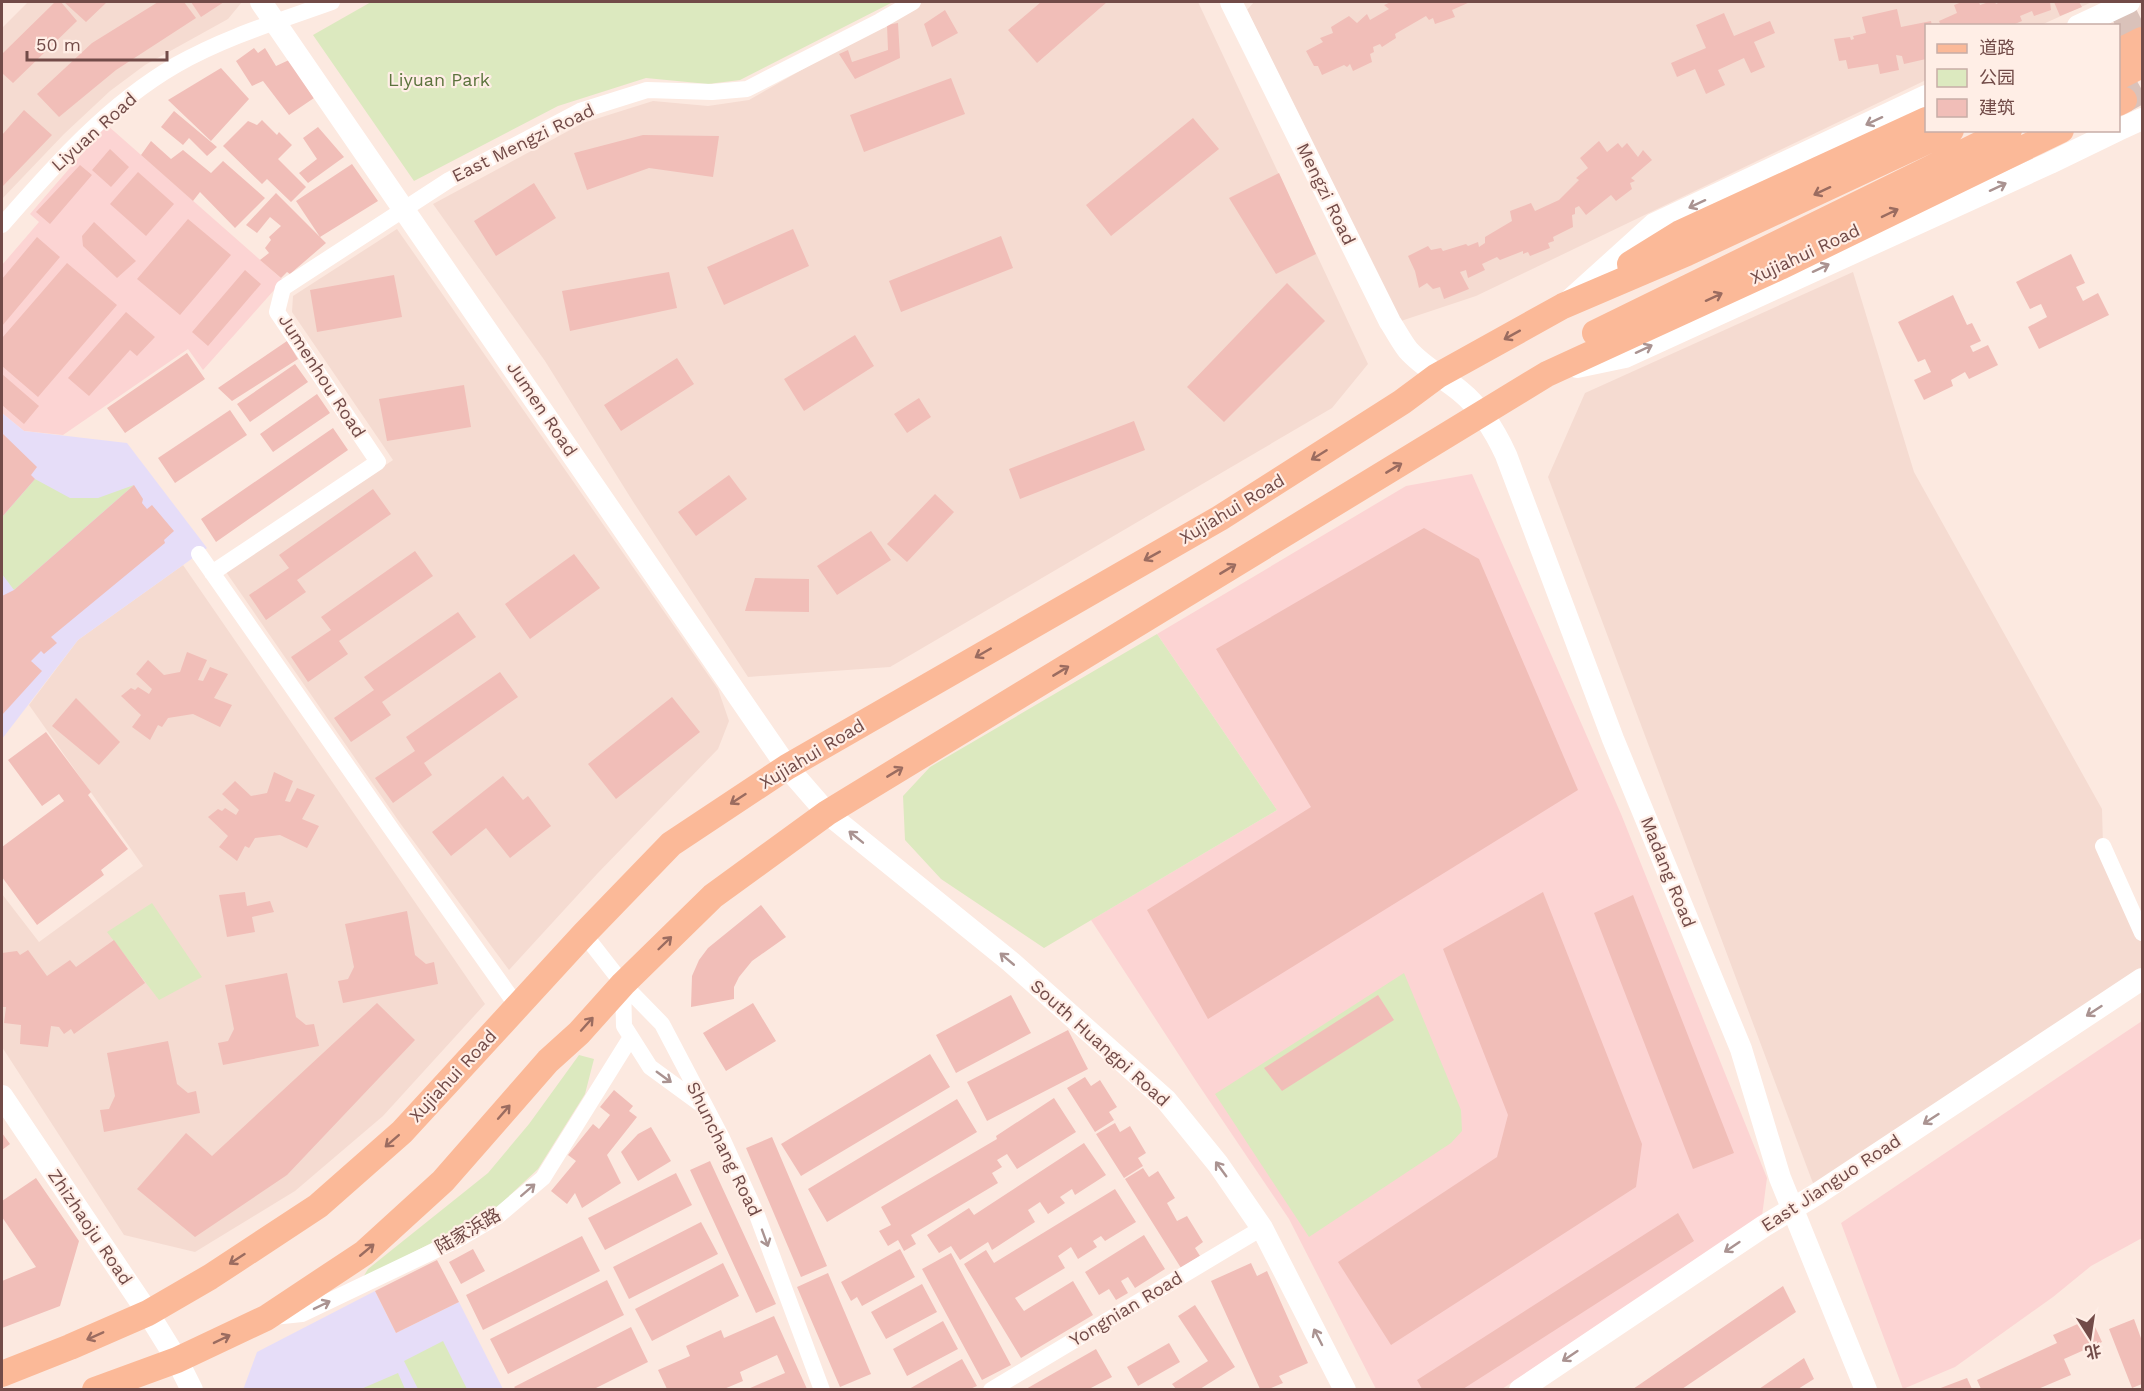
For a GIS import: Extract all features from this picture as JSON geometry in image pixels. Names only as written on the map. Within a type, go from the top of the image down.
[{"type":"main road","points":[[2120,51],[2142,40]]},
{"type":"main road","points":[[2120,93],[2142,65]]},
{"type":"main road","points":[[1563,306],[1680,233],[1925,120]]},
{"type":"main road","name":"Xujiahui Road","points":[[2,1374],[148,1313],[210,1277],[318,1206],[402,1132],[584,934],[671,844],[787,767],[1220,518],[1402,402],[1437,376],[1563,306],[1688,253],[1947,132]]},
{"type":"main road","name":"Xujiahui Road","points":[[1546,374],[1593,334],[2005,132]]},
{"type":"main road","name":"Xujiahui Road","points":[[95,1389],[177,1360],[266,1318],[364,1253],[443,1181],[548,1061],[579,1033],[623,984],[713,896],[827,813],[1546,374],[1780,267],[2057,132]]},
{"type":"street","name":"Jumen Road","points":[[261,2],[787,767],[827,813]]},
{"type":"street","name":"Liyuan Road","points":[[2,225],[68,151],[120,104],[175,66],[229,38],[332,2]]},
{"type":"street","name":"East Mengzi Road","points":[[404,208],[448,180],[580,111],[647,90],[712,93],[747,89],[913,2]]},
{"type":"street","name":"Mengzi Road","points":[[1230,2],[1390,322],[1409,350],[1437,376]]},
{"type":"street","points":[[2082,24],[2129,2]]},
{"type":"street","name":"Xujiahui Road","points":[[1563,306],[1654,224],[1925,96]]},
{"type":"street","points":[[2120,129],[2142,118]]},
{"type":"street","points":[[1546,374],[1625,357],[2114,132]]},
{"type":"street","name":"Jumenhou Road","points":[[212,573],[378,462],[277,312],[283,288],[404,208]]},
{"type":"street","name":"Madang Road","points":[[1437,376],[1460,390],[1482,414],[1496,433],[1506,455],[1613,739],[1741,1050],[1780,1178],[1866,1389]]},
{"type":"street","points":[[199,554],[518,1006]]},
{"type":"street","name":"South Huangpi Road","points":[[827,813],[1011,962],[1166,1100],[1218,1164],[1262,1228],[1345,1389]]},
{"type":"street","points":[[2103,846],[2142,933]]},
{"type":"street","name":"Shunchang Road","points":[[584,934],[623,984],[662,1024],[722,1138],[757,1215],[822,1389]]},
{"type":"street","name":"East Jianguo Road","points":[[1520,1389],[1764,1226],[2142,979]]},
{"type":"street","points":[[623,984],[624,1026],[650,1067],[706,1108]]},
{"type":"street","name":"陆家浜路","points":[[266,1318],[302,1314],[457,1240],[498,1216],[543,1178],[631,1037]]},
{"type":"street","name":"Zhizhaoju Road","points":[[2,1096],[148,1313],[192,1389]]},
{"type":"street","name":"Yongnian Road","points":[[991,1389],[1262,1228]]},
{"type":"shaded area","points":[[28,2],[242,2],[228,19],[145,65],[110,91],[64,134],[2,199],[2,28]]},
{"type":"shaded area","points":[[921,2],[1198,2],[1368,364],[1332,408],[890,667],[748,677],[632,500],[545,361],[433,204],[583,123],[653,101],[708,106],[749,100]]},
{"type":"shaded area","points":[[1254,2],[2092,2],[2043,24],[1925,24],[1925,80],[1476,296],[1401,321],[1247,10]]},
{"type":"shaded area","points":[[107,125],[283,280],[203,370],[188,349],[63,435],[24,431],[2,413],[2,265],[39,222],[30,214]]},
{"type":"shaded area","points":[[397,229],[718,689],[729,721],[718,749],[597,874],[509,970],[400,823],[226,572],[393,460],[292,312],[293,296]]},
{"type":"shaded area","points":[[1853,272],[1914,472],[2102,809],[2103,846],[2142,933],[2142,979],[1817,1194],[1548,477],[1585,393]]},
{"type":"shaded area","points":[[2,413],[24,431],[127,443],[207,548],[78,640],[2,739]]},
{"type":"shaded area","points":[[1472,474],[1621,814],[1767,1178],[1762,1216],[1502,1389],[1376,1389],[1289,1219],[1091,920],[1277,810],[1157,634],[1406,486]]},
{"type":"shaded area","points":[[183,565],[485,1004],[383,1116],[295,1191],[195,1252],[124,1235],[2,1047],[2,894],[39,942],[143,866],[29,705],[78,640]]},
{"type":"shaded area","points":[[2142,1021],[2142,1238],[2091,1266],[2053,1297],[1955,1367],[1903,1389],[1841,1223]]},
{"type":"shaded area","points":[[375,1291],[396,1333],[459,1302],[503,1389],[243,1390],[257,1352]]},
{"type":"green space","name":"Liyuan Park","points":[[371,2],[893,2],[740,80],[708,84],[646,78],[558,106],[414,181],[313,35]]},
{"type":"green space","points":[[35,479],[70,498],[98,498],[134,485],[14,590],[2,574],[2,517]]},
{"type":"green space","points":[[1157,634],[1277,810],[1044,948],[941,879],[905,840],[903,796],[930,767]]},
{"type":"green space","points":[[152,903],[202,977],[159,1000],[107,932]]},
{"type":"green space","points":[[1404,973],[1461,1110],[1462,1131],[1451,1143],[1309,1237],[1215,1094]]},
{"type":"green space","points":[[579,1055],[594,1059],[585,1094],[538,1169],[493,1211],[362,1279],[368,1269],[488,1173],[529,1124]]},
{"type":"green space","points":[[443,1341],[467,1389],[418,1389],[404,1361]]},
{"type":"green space","points":[[398,1373],[405,1389],[361,1389]]},
{"type":"building","points":[[55,2],[61,2],[77,21],[13,83],[2,73],[2,54]]},
{"type":"building","points":[[64,2],[107,2],[86,22]]},
{"type":"building","points":[[158,2],[184,2],[196,18],[116,70],[59,117],[37,94],[92,43]]},
{"type":"building","points":[[191,2],[224,2],[201,17]]},
{"type":"building","points":[[1041,2],[1107,2],[1037,63],[1008,30]]},
{"type":"building","points":[[1391,2],[1470,2],[1452,10],[1455,17],[1435,24],[1433,18],[1429,20],[1426,16],[1395,34],[1396,38],[1382,47],[1380,44],[1373,47],[1374,52],[1370,54],[1372,62],[1353,71],[1350,64],[1347,67],[1344,65],[1322,75],[1306,51],[1323,42],[1320,38],[1333,33],[1331,27],[1349,16],[1357,23],[1367,14],[1370,20],[1389,9],[1384,5]]},
{"type":"building","points":[[1962,2],[1979,2],[1980,5],[1989,2],[1996,4],[2000,2],[2050,2],[2051,10],[2034,16],[2032,11],[2020,16],[2022,21],[2015,24],[1940,24],[1939,21],[1957,13],[1954,5]]},
{"type":"building","points":[[2054,2],[2079,2],[2082,7],[2060,16]]},
{"type":"building","points":[[1897,9],[1901,27],[1931,21],[1932,24],[1925,24],[1925,59],[1904,64],[1902,56],[1896,55],[1899,70],[1880,74],[1878,64],[1848,69],[1846,60],[1839,61],[1834,39],[1850,37],[1851,40],[1854,39],[1853,36],[1866,33],[1862,17]]},
{"type":"building","points":[[945,10],[958,33],[932,47],[924,24]]},
{"type":"building","points":[[1724,13],[1734,36],[1770,21],[1775,33],[1754,42],[1765,67],[1751,73],[1744,58],[1718,70],[1725,85],[1706,94],[1695,69],[1677,77],[1671,63],[1706,48],[1696,25]]},
{"type":"building","points":[[898,23],[900,58],[855,79],[839,54],[848,50],[852,62],[888,50],[887,25]]},
{"type":"building","points":[[254,48],[258,53],[265,48],[276,66],[289,60],[314,98],[289,115],[263,81],[252,86],[236,61]]},
{"type":"building","points":[[221,68],[249,99],[211,141],[168,100]]},
{"type":"building","points":[[951,78],[965,114],[864,152],[850,115]]},
{"type":"building","points":[[24,110],[52,135],[2,187],[2,135]]},
{"type":"building","points":[[174,111],[217,147],[207,156],[189,138],[183,145],[161,127]]},
{"type":"building","points":[[1193,118],[1219,149],[1111,236],[1086,205]]},
{"type":"building","points":[[262,120],[277,135],[279,132],[292,145],[278,159],[306,187],[291,202],[267,179],[262,184],[223,146],[248,121],[257,125]]},
{"type":"building","points":[[318,127],[344,157],[308,183],[299,173],[317,159],[303,138]]},
{"type":"building","points":[[643,135],[719,136],[713,177],[649,168],[587,190],[574,153]]},
{"type":"building","points":[[151,141],[171,159],[183,150],[211,173],[223,161],[265,198],[235,228],[200,192],[193,201],[141,155]]},
{"type":"building","points":[[1599,141],[1607,152],[1618,143],[1622,148],[1627,143],[1638,157],[1643,150],[1652,160],[1631,178],[1635,181],[1630,183],[1632,189],[1616,201],[1611,195],[1586,215],[1579,206],[1575,208],[1575,214],[1572,215],[1573,227],[1553,237],[1554,241],[1548,243],[1550,248],[1530,256],[1528,252],[1523,254],[1523,251],[1500,260],[1497,257],[1482,264],[1485,270],[1468,278],[1466,270],[1460,272],[1469,289],[1444,299],[1440,287],[1433,289],[1427,283],[1419,288],[1408,256],[1428,246],[1431,250],[1441,248],[1443,251],[1478,242],[1479,247],[1485,243],[1485,237],[1512,221],[1510,211],[1531,203],[1535,211],[1559,200],[1579,180],[1576,178],[1588,168],[1580,158]]},
{"type":"building","points":[[110,149],[129,167],[111,187],[92,170]]},
{"type":"building","points":[[352,164],[378,201],[320,237],[296,201]]},
{"type":"building","points":[[80,165],[92,175],[50,224],[36,212]]},
{"type":"building","points":[[138,172],[174,204],[146,236],[110,204]]},
{"type":"building","points":[[1279,173],[1316,254],[1276,274],[1229,198]]},
{"type":"building","points":[[534,183],[556,218],[496,256],[474,221]]},
{"type":"building","points":[[276,193],[326,243],[290,274],[287,272],[281,278],[260,260],[269,253],[265,248],[271,240],[269,237],[281,226],[270,217],[257,233],[246,225]]},
{"type":"building","points":[[188,219],[231,255],[180,315],[137,279]]},
{"type":"building","points":[[94,222],[136,261],[117,278],[83,246],[82,236]]},
{"type":"building","points":[[793,229],[809,266],[724,305],[707,267]]},
{"type":"building","points":[[1001,236],[1013,268],[901,312],[889,281]]},
{"type":"building","points":[[37,237],[60,257],[2,326],[2,279]]},
{"type":"building","points":[[2071,254],[2085,283],[2076,287],[2083,301],[2098,293],[2109,315],[2039,349],[2028,327],[2047,317],[2041,304],[2030,309],[2016,282]]},
{"type":"building","points":[[67,263],[117,305],[38,397],[2,366],[2,338]]},
{"type":"building","points":[[245,270],[261,284],[208,346],[192,332]]},
{"type":"building","points":[[669,272],[677,308],[570,331],[562,291]]},
{"type":"building","points":[[394,275],[402,317],[317,332],[310,290]]},
{"type":"building","points":[[1287,283],[1325,321],[1224,422],[1187,387]]},
{"type":"building","points":[[1953,295],[1967,325],[1972,323],[1981,341],[1970,346],[1973,352],[1988,345],[1998,365],[1969,379],[1965,372],[1951,380],[1953,386],[1924,400],[1914,380],[1931,372],[1925,359],[1918,362],[1898,322]]},
{"type":"building","points":[[126,312],[155,337],[137,356],[130,350],[89,396],[68,378]]},
{"type":"building","points":[[855,335],[874,366],[804,411],[784,379]]},
{"type":"building","points":[[287,341],[298,359],[232,401],[218,388]]},
{"type":"building","points":[[187,353],[205,379],[125,433],[107,408]]},
{"type":"building","points":[[677,358],[694,384],[621,431],[604,405]]},
{"type":"building","points":[[295,364],[308,382],[250,422],[237,404]]},
{"type":"building","points":[[2,374],[39,406],[24,424],[2,405]]},
{"type":"building","points":[[464,385],[471,427],[387,441],[379,399]]},
{"type":"building","points":[[317,394],[330,413],[273,452],[260,434]]},
{"type":"building","points":[[919,398],[931,417],[907,433],[894,414]]},
{"type":"building","points":[[230,410],[247,435],[175,483],[158,458]]},
{"type":"building","points":[[1134,421],[1145,450],[1020,499],[1009,469]]},
{"type":"building","points":[[333,428],[348,450],[216,542],[201,519]]},
{"type":"building","points":[[2,433],[37,467],[31,475],[35,479],[2,517]]},
{"type":"building","points":[[729,475],[747,499],[696,536],[678,512]]},
{"type":"building","points":[[134,485],[147,509],[152,505],[174,531],[164,540],[165,543],[51,637],[57,643],[44,654],[41,651],[31,661],[42,671],[2,715],[2,596],[14,590]]},
{"type":"building","points":[[373,489],[391,514],[297,580],[306,592],[266,620],[249,595],[289,568],[279,555]]},
{"type":"building","points":[[935,494],[954,512],[907,562],[887,544]]},
{"type":"building","points":[[1424,528],[1479,559],[1578,790],[1208,1019],[1147,910],[1311,807],[1216,649]]},
{"type":"building","points":[[871,531],[891,560],[837,595],[817,566]]},
{"type":"building","points":[[415,551],[433,576],[339,641],[348,654],[308,682],[291,657],[331,630],[321,617]]},
{"type":"building","points":[[574,554],[600,588],[530,639],[505,604]]},
{"type":"building","points":[[755,578],[809,579],[809,612],[745,611]]},
{"type":"building","points":[[458,612],[476,637],[382,702],[391,715],[351,742],[334,718],[374,690],[364,677]]},
{"type":"building","points":[[187,652],[207,660],[198,680],[203,681],[210,667],[228,674],[214,698],[232,705],[220,727],[193,714],[168,718],[162,727],[158,725],[150,740],[132,727],[141,715],[121,696],[131,688],[135,690],[138,687],[149,694],[152,689],[136,674],[148,660],[164,675],[180,672]]},
{"type":"building","points":[[500,672],[518,697],[424,763],[432,775],[393,803],[375,778],[415,751],[406,737]]},
{"type":"building","points":[[672,697],[700,732],[616,799],[588,764]]},
{"type":"building","points":[[76,698],[120,742],[99,765],[52,726]]},
{"type":"building","points":[[46,732],[91,792],[88,795],[128,849],[101,870],[104,875],[37,925],[2,877],[2,847],[64,801],[59,794],[42,806],[8,760]]},
{"type":"building","points":[[274,772],[293,781],[285,801],[290,802],[297,788],[315,795],[302,819],[319,826],[307,848],[280,835],[255,838],[249,848],[245,846],[237,861],[219,847],[228,836],[208,817],[218,809],[222,811],[225,808],[236,815],[239,810],[222,794],[235,781],[251,796],[267,793]]},
{"type":"building","points":[[503,776],[523,800],[528,796],[551,826],[510,858],[486,828],[451,856],[432,832]]},
{"type":"building","points":[[245,892],[247,906],[270,901],[274,912],[252,917],[255,932],[227,937],[219,895]]},
{"type":"building","points":[[1543,892],[1642,1144],[1636,1187],[1391,1345],[1338,1262],[1497,1157],[1508,1115],[1443,949]]},
{"type":"building","points":[[1633,895],[1734,1153],[1693,1169],[1594,913]]},
{"type":"building","points":[[761,905],[786,937],[752,961],[734,987],[734,999],[691,1007],[692,976],[699,960],[708,948]]},
{"type":"building","points":[[407,911],[415,955],[426,964],[434,962],[438,984],[343,1003],[338,981],[348,979],[354,967],[345,924]]},
{"type":"building","points":[[114,940],[145,983],[74,1034],[71,1029],[64,1034],[59,1027],[51,1026],[48,1047],[20,1044],[21,1025],[4,1023],[6,1007],[2,1007],[2,953],[17,951],[20,955],[28,950],[47,976],[70,960],[76,967]]},
{"type":"building","points":[[287,973],[296,1017],[306,1025],[314,1024],[319,1046],[223,1065],[218,1043],[228,1041],[234,1029],[225,985]]},
{"type":"building","points":[[1011,995],[1031,1033],[956,1073],[936,1035]]},
{"type":"building","points":[[1378,995],[1394,1020],[1282,1091],[1264,1068]]},
{"type":"building","points":[[377,1003],[415,1040],[287,1175],[195,1237],[137,1189],[186,1133],[212,1156]]},
{"type":"building","points":[[753,1003],[776,1041],[726,1071],[703,1033]]},
{"type":"building","points":[[1068,1030],[1088,1069],[987,1121],[967,1082]]},
{"type":"building","points":[[168,1041],[177,1084],[188,1093],[196,1091],[200,1113],[104,1132],[100,1110],[109,1109],[115,1096],[107,1053]]},
{"type":"building","points":[[930,1054],[950,1087],[801,1176],[781,1144]]},
{"type":"building","points":[[1085,1077],[1091,1086],[1100,1080],[1117,1107],[1109,1112],[1114,1120],[1095,1132],[1067,1088]]},
{"type":"building","points":[[614,1090],[633,1106],[629,1111],[637,1117],[607,1155],[621,1183],[582,1208],[575,1193],[567,1204],[551,1191],[576,1161],[568,1155],[593,1124],[599,1129],[610,1115],[600,1107]]},
{"type":"building","points":[[1054,1098],[1076,1132],[1017,1169],[1007,1154],[997,1160],[1002,1167],[992,1173],[998,1183],[911,1235],[916,1244],[904,1251],[898,1240],[888,1246],[879,1231],[891,1225],[881,1207],[997,1139],[996,1136]]},
{"type":"building","points":[[957,1099],[977,1132],[827,1222],[808,1189]]},
{"type":"building","points":[[1115,1123],[1120,1132],[1130,1126],[1146,1153],[1138,1158],[1143,1166],[1124,1178],[1096,1134]]},
{"type":"building","points":[[651,1127],[671,1161],[638,1181],[621,1152],[638,1134]]},
{"type":"building","points":[[2,1133],[10,1144],[2,1150]]},
{"type":"building","points":[[772,1137],[827,1266],[801,1277],[746,1148]]},
{"type":"building","points":[[1084,1143],[1106,1175],[1075,1195],[1072,1189],[1060,1197],[1065,1203],[1048,1214],[1040,1202],[1028,1210],[1035,1222],[992,1250],[988,1242],[960,1260],[951,1246],[939,1253],[927,1235],[969,1208],[974,1215]]},
{"type":"building","points":[[710,1161],[776,1304],[756,1313],[690,1170]]},
{"type":"building","points":[[1143,1168],[1149,1177],[1158,1171],[1175,1198],[1167,1203],[1177,1221],[1187,1216],[1203,1242],[1195,1248],[1200,1256],[1181,1268],[1125,1179]]},
{"type":"building","points":[[676,1173],[692,1205],[605,1250],[588,1218]]},
{"type":"building","points":[[36,1178],[79,1241],[60,1306],[2,1328],[2,1281],[36,1267],[2,1217],[2,1201]]},
{"type":"building","points":[[1115,1189],[1136,1222],[1105,1241],[1101,1236],[1093,1241],[1097,1247],[1078,1259],[1071,1247],[1058,1256],[1065,1268],[1015,1298],[1024,1311],[1073,1281],[1093,1315],[1021,1358],[964,1264],[986,1250],[994,1263]]},
{"type":"building","points":[[1678,1213],[1694,1241],[1463,1389],[1422,1389],[1417,1380]]},
{"type":"building","points":[[701,1222],[718,1254],[629,1299],[613,1267]]},
{"type":"building","points":[[1144,1235],[1165,1269],[1135,1288],[1128,1277],[1121,1281],[1128,1293],[1116,1300],[1109,1289],[1099,1295],[1085,1272]]},
{"type":"building","points":[[582,1236],[600,1271],[483,1330],[466,1295]]},
{"type":"building","points":[[473,1249],[485,1271],[461,1284],[449,1262]]},
{"type":"building","points":[[900,1249],[915,1277],[862,1306],[857,1297],[851,1301],[841,1282]]},
{"type":"building","points":[[951,1253],[1011,1365],[982,1380],[922,1269]]},
{"type":"building","points":[[437,1260],[459,1302],[396,1333],[375,1291]]},
{"type":"building","points":[[723,1263],[739,1296],[652,1341],[635,1309]]},
{"type":"building","points":[[1251,1263],[1257,1276],[1267,1271],[1308,1363],[1279,1376],[1283,1383],[1269,1389],[1260,1389],[1211,1281]]},
{"type":"building","points":[[828,1273],[871,1374],[840,1387],[797,1287]]},
{"type":"building","points":[[607,1280],[624,1315],[508,1374],[490,1339]]},
{"type":"building","points":[[922,1284],[937,1312],[886,1339],[871,1312]]},
{"type":"building","points":[[1783,1286],[1796,1312],[1682,1389],[1633,1389]]},
{"type":"building","points":[[1195,1305],[1235,1367],[1200,1389],[1176,1389],[1172,1384],[1208,1361],[1178,1316]]},
{"type":"building","points":[[774,1316],[807,1389],[748,1389],[785,1373],[777,1355],[740,1372],[743,1381],[724,1389],[667,1389],[658,1370],[690,1356],[686,1346],[721,1330],[724,1338]]},
{"type":"building","points":[[2091,1318],[2102,1342],[2064,1359],[2071,1375],[2038,1389],[1981,1389],[1977,1380],[2057,1343],[2053,1335]]},
{"type":"building","points":[[2134,1319],[2142,1341],[2142,1384],[2132,1388],[2109,1329]]},
{"type":"building","points":[[943,1321],[958,1349],[907,1376],[893,1349]]},
{"type":"building","points":[[631,1327],[648,1362],[594,1389],[516,1389],[514,1387]]},
{"type":"building","points":[[1169,1343],[1180,1362],[1138,1386],[1127,1367]]},
{"type":"building","points":[[1096,1349],[1112,1377],[1089,1389],[1026,1389]]},
{"type":"building","points":[[1804,1358],[1814,1379],[1798,1389],[1759,1389]]},
{"type":"building","points":[[962,1359],[977,1386],[970,1389],[909,1389]]},
{"type":"building","points":[[1967,1378],[1972,1389],[1938,1389]]},
{"type":"tunnel","points":[[2120,30],[2142,19]]},
{"type":"tunnel","points":[[2124,100],[2142,90]]}]
